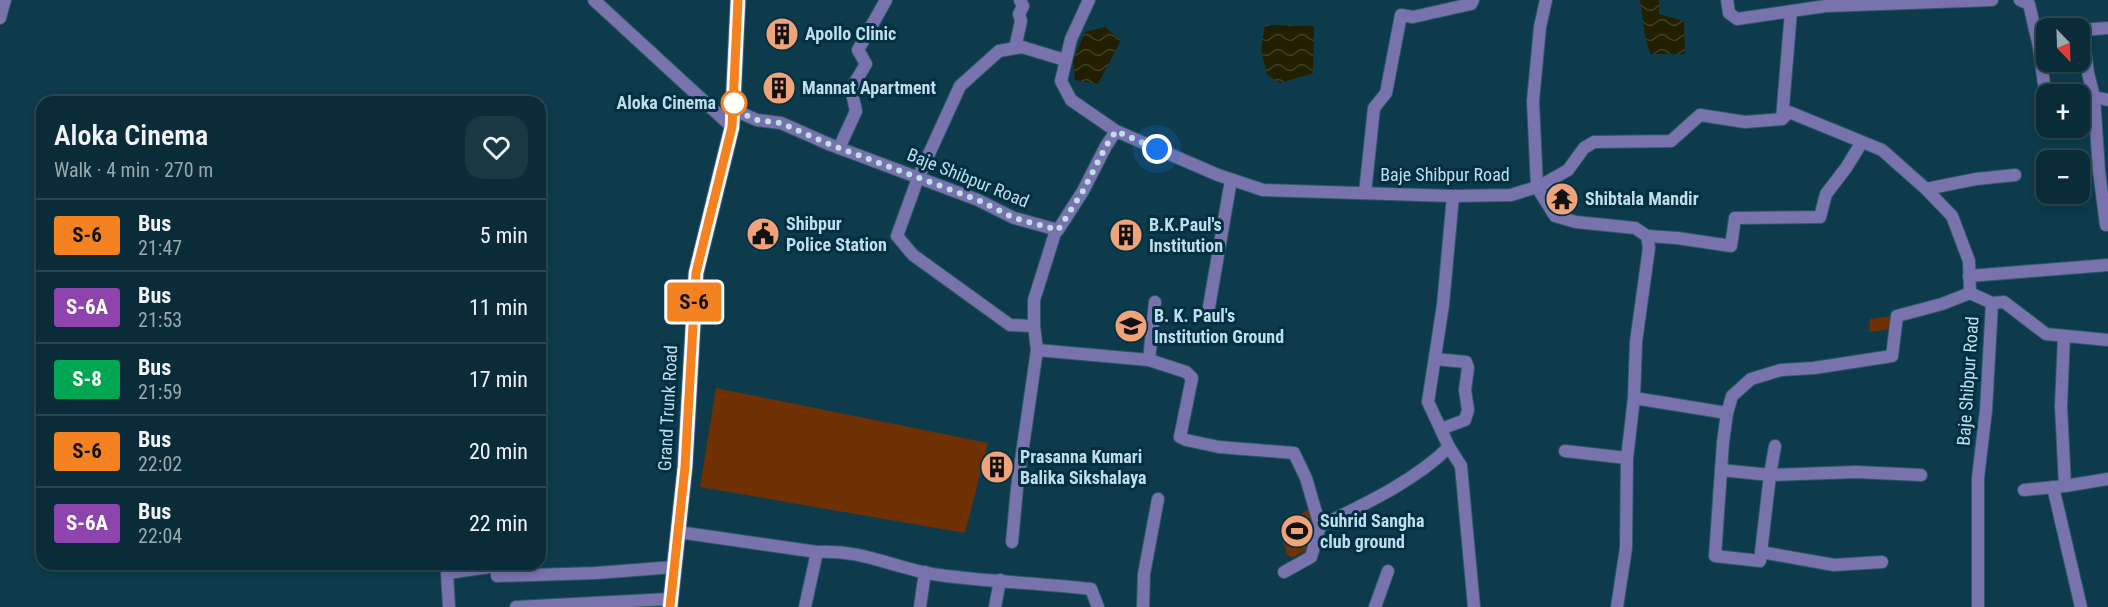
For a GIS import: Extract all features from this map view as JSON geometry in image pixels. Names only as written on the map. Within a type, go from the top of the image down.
[{"type":"main road","name":"Grand Trunk Road","points":[[670,603],[685,467],[696,273],[732,127],[738,0]]},
{"type":"street","points":[[0,18],[5,0]]},
{"type":"street","points":[[594,0],[732,127]]},
{"type":"street","points":[[839,148],[856,111],[851,89],[866,64],[858,50],[886,0]]},
{"type":"street","points":[[1015,48],[1021,21],[1018,14],[1023,6],[1020,0]]},
{"type":"street","name":"Baje Shibpur Road","points":[[1089,0],[1071,39],[1061,81],[1071,100],[1116,131],[1231,180],[1263,190],[1453,196],[1511,195],[1537,187],[1568,170],[1584,148],[1594,142],[1671,141],[1700,115],[1745,122],[1782,118],[1789,112],[1882,150],[1926,189],[1952,216],[1969,261],[1970,293],[1992,303],[1986,410],[1978,478],[1978,607]]},
{"type":"street","points":[[1365,193],[1374,108],[1386,93],[1401,15],[1413,17],[1471,4],[1473,0]]},
{"type":"street","points":[[1545,0],[1533,101],[1537,187],[1556,216],[1576,222],[1635,228],[1647,236],[1731,246],[1735,218],[1820,217],[1826,194],[1862,142]]},
{"type":"street","points":[[1727,0],[1729,13],[1737,19],[1826,6],[1992,0]]},
{"type":"street","points":[[2028,1],[2036,23]]},
{"type":"street","points":[[1782,118],[1791,11]]},
{"type":"street","points":[[2090,29],[2108,28]]},
{"type":"street","points":[[1034,326],[1010,325],[913,255],[897,236],[918,178],[960,86],[999,51],[1022,47],[1065,60]]},
{"type":"street","points":[[2088,72],[2094,97],[2099,171],[2106,225],[2108,225]]},
{"type":"street","points":[[2090,97],[2108,100]]},
{"type":"street","name":"Baje Shibpur Road","points":[[734,110],[757,120],[781,123],[839,148],[978,200],[1014,218],[1056,230]]},
{"type":"street","points":[[1012,542],[1017,488],[1037,350],[1034,300],[1056,230],[1083,191],[1116,131]]},
{"type":"street","points":[[1926,189],[2015,174]]},
{"type":"street","points":[[1209,307],[1231,180]]},
{"type":"street","points":[[1453,196],[1443,305],[1428,402],[1449,447],[1461,466],[1474,607]]},
{"type":"street","points":[[1617,607],[1626,548],[1627,458],[1634,398],[1636,342],[1649,248],[1647,236]]},
{"type":"street","points":[[1969,276],[2108,265]]},
{"type":"street","points":[[1775,446],[1760,561],[1714,556],[1720,470],[1727,413],[1732,396],[1750,379],[1781,370],[1814,368],[1892,356],[1897,316],[1942,304],[1970,293]]},
{"type":"street","points":[[1149,360],[1155,302]]},
{"type":"street","points":[[1992,303],[2004,302],[2046,334],[2108,340]]},
{"type":"street","points":[[2064,336],[2059,486],[2081,607]]},
{"type":"street","points":[[1037,350],[1149,360],[1186,372],[1192,378],[1180,437],[1219,447],[1294,453],[1306,478],[1320,526],[1311,557],[1284,572]]},
{"type":"street","points":[[1435,359],[1459,360],[1466,362],[1468,368],[1466,390],[1468,415],[1466,420],[1441,429]]},
{"type":"street","points":[[1634,398],[1727,413]]},
{"type":"street","points":[[1320,526],[1408,479],[1435,461],[1449,447]]},
{"type":"street","points":[[1565,452],[1627,458]]},
{"type":"street","points":[[1720,470],[1770,475],[1856,472],[1921,475]]},
{"type":"street","points":[[2024,490],[2108,479]]},
{"type":"street","points":[[1143,607],[1144,574],[1158,499]]},
{"type":"street","points":[[678,532],[817,552],[835,551],[872,557],[891,562],[904,569],[925,572],[1091,589],[1098,607]]},
{"type":"street","points":[[805,607],[817,552]]},
{"type":"street","points":[[1761,552],[1834,565],[1882,562]]},
{"type":"street","points":[[497,570],[497,576],[596,573],[674,567]]},
{"type":"street","points":[[449,607],[447,573],[468,570]]},
{"type":"street","points":[[1375,607],[1388,571]]},
{"type":"street","points":[[921,607],[925,572]]},
{"type":"street","points":[[995,607],[1000,580]]},
{"type":"street","points":[[516,607],[670,603]]},
{"type":"shaded area","points":[[1892,316],[1891,329],[1869,332],[1870,319]]},
{"type":"shaded area","points":[[716,388],[988,443],[965,533],[700,487]]},
{"type":"shaded area","name":"Suhrid Sangha club ground","points":[[1312,507],[1316,526],[1309,548],[1292,558],[1287,554],[1279,527]]},
{"type":"water","points":[[1640,0],[1659,0],[1659,14],[1684,21],[1685,54],[1650,54]]},
{"type":"water","points":[[1265,25],[1314,26],[1313,73],[1280,83],[1267,75],[1261,49]]},
{"type":"water","points":[[1105,27],[1121,40],[1098,84],[1075,80],[1073,61],[1085,32]]},
{"type":"bus line","name":"S-6","points":[[670,607],[685,467],[696,273],[732,127],[738,0]]},
{"type":"place","name":"Apollo Clinic","points":[[782,34]]},
{"type":"place","name":"Mannat Apartment","points":[[779,88]]},
{"type":"place","name":"Aloka Cinema","points":[[734,103]]},
{"type":"place","name":"Shibtala Mandir","points":[[1562,199]]},
{"type":"place","name":"Shibpur Police Station","points":[[763,234]]},
{"type":"place","name":"B.K.Paul's Institution","points":[[1126,235]]},
{"type":"place","name":"B. K. Paul's Institution Ground","points":[[1131,326]]},
{"type":"place","name":"Prasanna Kumari Balika Sikshalaya","points":[[997,467]]},
{"type":"place","name":"Suhrid Sangha club ground","points":[[1297,531]]},
{"type":"route","points":[[734,103],[734,110],[757,120],[781,123],[831,145],[978,200],[1014,218],[1058,230],[1083,191],[1116,131],[1157,149]]}]
